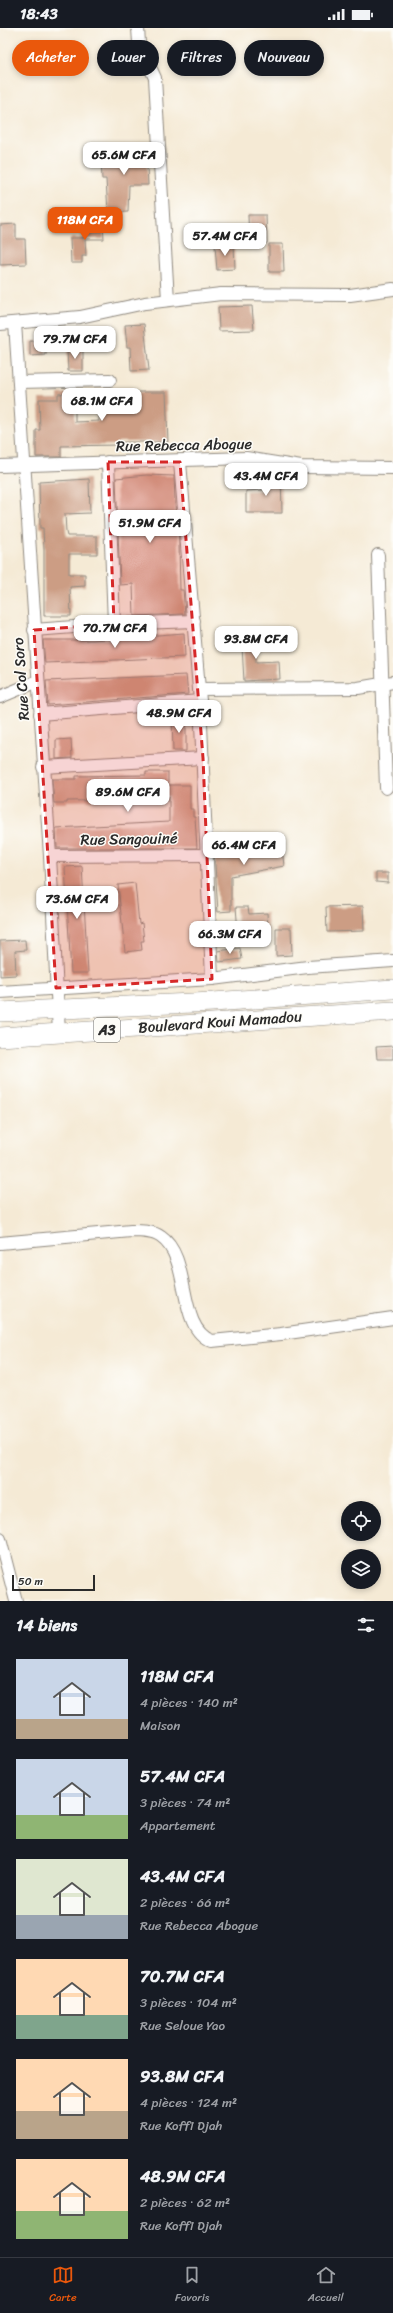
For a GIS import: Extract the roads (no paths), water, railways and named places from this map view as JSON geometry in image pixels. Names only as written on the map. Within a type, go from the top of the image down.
[{"type":"main road","name":"Boulevard Koui Mamadou","points":[[0,1012],[213,1002],[393,989]]},
{"type":"main road","name":"Boulevard Koui Mamadou","points":[[0,1037],[393,1011]]},
{"type":"street","points":[[138,28],[139,43],[155,78],[168,300]]},
{"type":"street","points":[[0,324],[80,317],[168,300],[222,294],[350,295],[393,289]]},
{"type":"street","name":"Rue Col Soro","points":[[15,323],[50,856],[59,1033]]},
{"type":"street","points":[[19,382],[110,380]]},
{"type":"street","name":"Rue Rebecca Abogue","points":[[0,466],[108,462],[180,462],[246,458],[301,467],[393,468]]},
{"type":"street","points":[[108,462],[114,624]]},
{"type":"street","points":[[180,462],[194,621],[203,758],[212,979]]},
{"type":"street","points":[[378,555],[387,683],[386,788]]},
{"type":"street","points":[[34,630],[114,624],[194,621]]},
{"type":"street","points":[[0,697],[38,681]]},
{"type":"street","points":[[40,714],[199,695],[358,688],[387,683]]},
{"type":"street","points":[[43,767],[203,758]]},
{"type":"street","name":"Rue Sangouiné","points":[[50,856],[207,855]]},
{"type":"street","points":[[0,992],[212,979],[308,967],[393,962]]},
{"type":"street","points":[[0,1243],[131,1231],[149,1232],[161,1236],[175,1253],[194,1324],[204,1338],[212,1341],[281,1334],[393,1318]]},
{"type":"street","points":[[0,1539],[16,1601]]}]
